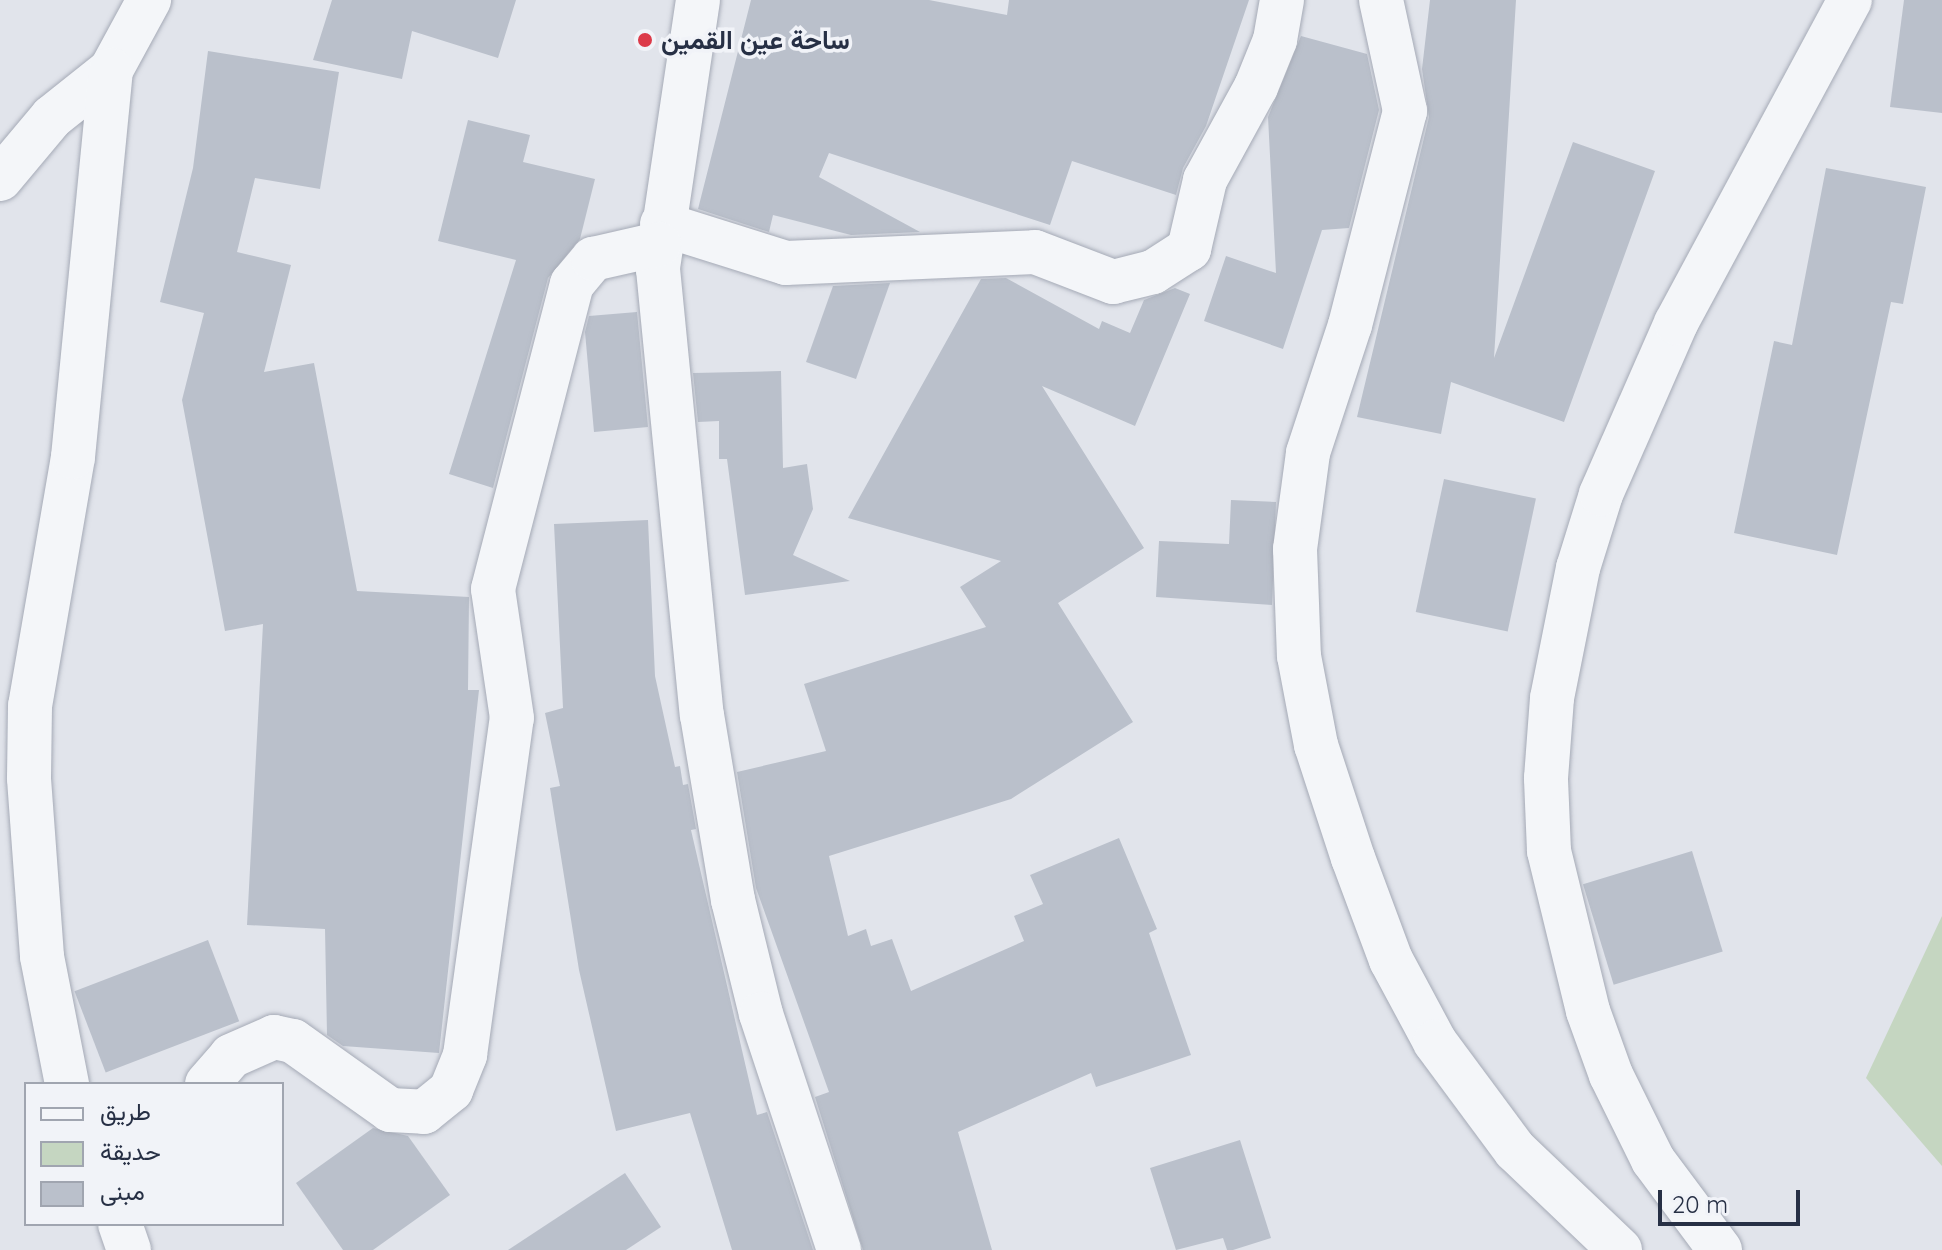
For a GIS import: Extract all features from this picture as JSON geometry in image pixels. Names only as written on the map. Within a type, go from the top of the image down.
[{"type":"street","points":[[67,1082],[41,941],[29,778],[30,706],[73,457],[111,70],[149,0]]},
{"type":"street","points":[[209,1082],[231,1056],[274,1037],[293,1041],[390,1110],[424,1112],[451,1090],[466,1044],[512,718],[493,589],[572,284],[593,259],[660,234],[786,263],[1035,252],[1113,282],[1153,272],[1189,249],[1205,180],[1256,87],[1275,40],[1282,0]]},
{"type":"street","points":[[1381,0],[1405,111],[1350,325],[1308,453],[1295,549],[1299,656],[1316,745],[1391,960],[1435,1042],[1515,1150],[1620,1250]]},
{"type":"street","points":[[1720,1250],[1653,1160],[1611,1075],[1588,1011],[1549,851],[1546,778],[1552,698],[1578,568],[1606,481],[1676,323],[1850,0]]},
{"type":"street","points":[[697,1],[660,234],[664,347],[710,779],[761,1014],[839,1250]]},
{"type":"street","points":[[0,179],[52,117],[111,70]]},
{"type":"street","points":[[121,1226],[129,1250]]},
{"type":"green space","points":[[1942,916],[1942,1166],[1866,1078]]},
{"type":"building","points":[[332,0],[516,0],[498,58],[412,31],[402,79],[313,60]]},
{"type":"building","points":[[751,0],[929,0],[1007,15],[1009,0],[1249,0],[1206,126],[1183,168],[1176,195],[1072,161],[1050,225],[829,153],[819,177],[920,232],[851,235],[773,215],[769,232],[698,209]]},
{"type":"building","points":[[1430,0],[1516,0],[1494,358],[1573,142],[1655,171],[1564,422],[1451,382],[1441,434],[1357,417],[1429,117],[1422,69]]},
{"type":"building","points":[[1904,0],[1942,0],[1942,113],[1890,107]]},
{"type":"building","points":[[1301,36],[1367,54],[1379,110],[1349,228],[1322,230],[1283,349],[1204,321],[1226,256],[1276,273],[1268,117]]},
{"type":"building","points":[[208,51],[339,72],[320,189],[255,178],[237,252],[291,265],[264,372],[314,363],[357,591],[469,597],[468,690],[479,690],[439,1053],[343,1046],[327,1035],[325,929],[247,925],[263,624],[225,631],[182,400],[204,313],[160,302],[193,168]]},
{"type":"building","points":[[468,120],[530,135],[523,162],[595,179],[580,239],[548,278],[493,488],[449,474],[516,260],[438,241]]},
{"type":"building","points":[[1826,168],[1926,187],[1903,304],[1891,302],[1837,555],[1734,533],[1774,341],[1792,345]]},
{"type":"building","points":[[1006,278],[1099,329],[1102,321],[1130,333],[1144,300],[1175,288],[1190,294],[1135,426],[1042,386],[1144,548],[1058,603],[1133,722],[1011,799],[829,856],[848,936],[866,929],[871,946],[892,939],[911,991],[1024,941],[1014,916],[1043,904],[1030,875],[1119,838],[1157,929],[1149,933],[1191,1055],[1096,1087],[1091,1073],[958,1132],[992,1250],[863,1250],[815,1097],[829,1092],[756,888],[737,772],[826,751],[804,684],[986,627],[960,587],[1001,561],[848,518],[981,279]]},
{"type":"building","points":[[890,283],[856,379],[806,362],[833,286]]},
{"type":"building","points":[[637,312],[648,427],[594,432],[585,332],[589,316]]},
{"type":"building","points":[[781,371],[783,468],[807,464],[813,509],[793,555],[850,581],[745,595],[727,459],[719,459],[719,421],[698,422],[693,373]]},
{"type":"building","points":[[1444,479],[1536,499],[1508,632],[1416,612]]},
{"type":"building","points":[[1231,500],[1276,502],[1272,605],[1156,597],[1159,541],[1229,544]]},
{"type":"building","points":[[648,520],[655,676],[675,767],[680,766],[683,785],[688,784],[696,829],[691,830],[757,1115],[767,1112],[813,1250],[732,1250],[690,1113],[616,1131],[579,970],[550,788],[560,786],[545,713],[563,708],[554,524]]},
{"type":"building","points":[[1692,851],[1723,951],[1614,985],[1583,884]]},
{"type":"building","points":[[208,940],[239,1021],[106,1072],[74,991]]},
{"type":"building","points":[[373,1128],[408,1136],[450,1195],[373,1250],[343,1250],[296,1183]]},
{"type":"building","points":[[1240,1140],[1271,1238],[1233,1250],[1227,1250],[1223,1238],[1176,1250],[1150,1168]]},
{"type":"building","points":[[625,1173],[661,1227],[626,1250],[508,1250]]},
{"type":"place","name":"ساحة عين القمين","points":[[645,40]]}]
